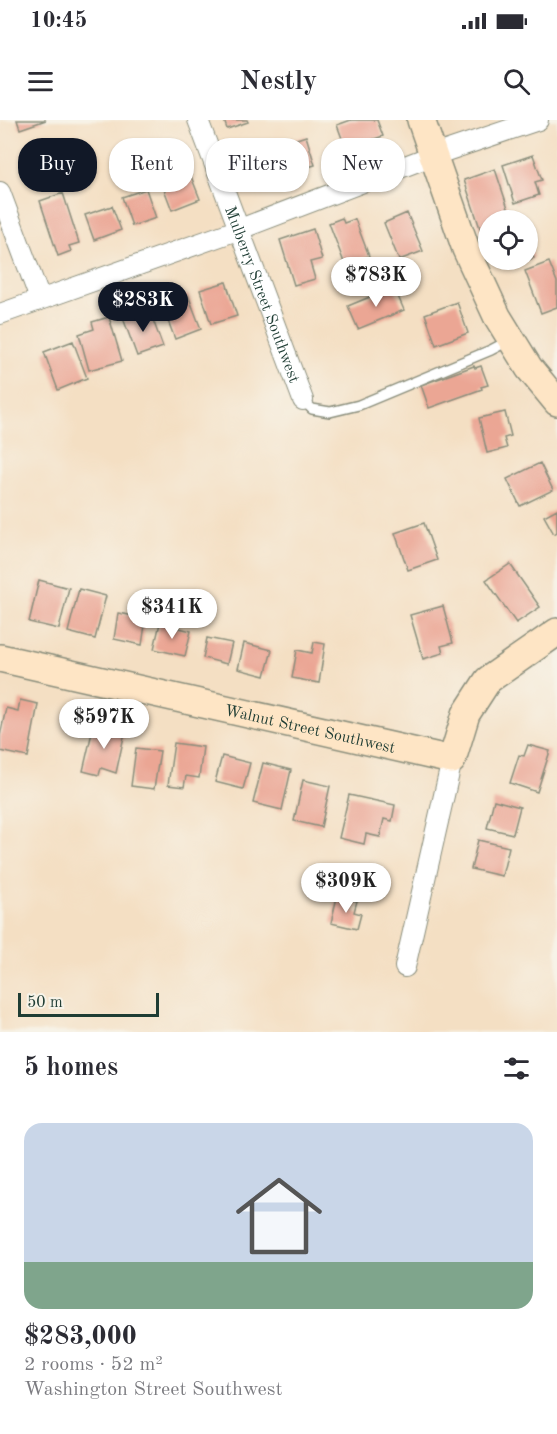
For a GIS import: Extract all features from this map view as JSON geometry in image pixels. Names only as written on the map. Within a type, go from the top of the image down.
[{"type":"street","name":"Mulberry Street Southwest","points":[[198,120],[303,400]]},
{"type":"street","points":[[422,120],[466,249],[497,316],[529,368],[557,402]]},
{"type":"street","points":[[0,314],[240,229],[434,155],[538,120]]},
{"type":"street","points":[[0,192],[40,299]]},
{"type":"street","points":[[405,968],[452,760],[466,714],[488,680],[557,632]]},
{"type":"street","name":"Walnut Street Southwest","points":[[0,658],[452,760]]},
{"type":"lane","points":[[303,400],[312,409],[330,412],[359,405],[512,339]]},
{"type":"building","points":[[17,120],[46,120],[20,129]]},
{"type":"building","points":[[224,120],[247,120],[248,122],[227,129]]},
{"type":"building","points":[[351,120],[377,120],[383,136],[342,138],[337,125]]},
{"type":"building","points":[[309,146],[315,165],[309,167]]},
{"type":"building","points":[[533,155],[542,180],[535,182],[539,195],[515,203],[503,165]]},
{"type":"building","points":[[495,169],[509,210],[478,210],[478,222],[464,180]]},
{"type":"building","points":[[194,184],[200,199],[172,210],[165,192],[194,192]]},
{"type":"building","points":[[137,192],[147,192],[156,218],[132,226],[122,197]]},
{"type":"building","points":[[63,193],[79,243],[69,246],[71,251],[58,256],[40,201]]},
{"type":"building","points":[[112,206],[121,230],[94,240],[85,215]]},
{"type":"building","points":[[407,213],[423,251],[399,260],[384,223]]},
{"type":"building","points":[[342,218],[344,223],[355,219],[369,256],[345,265],[329,223]]},
{"type":"building","points":[[313,229],[322,259],[310,262],[315,279],[294,285],[280,240]]},
{"type":"building","points":[[549,262],[557,282],[557,307],[541,313],[525,271],[538,270],[538,266]]},
{"type":"building","points":[[226,282],[237,316],[211,324],[200,290]]},
{"type":"building","points":[[394,287],[404,310],[358,329],[348,306]]},
{"type":"building","points":[[188,295],[201,329],[175,339],[162,305]]},
{"type":"building","points":[[457,302],[468,333],[436,345],[425,314]]},
{"type":"building","points":[[149,309],[163,347],[137,356],[123,318]]},
{"type":"building","points":[[109,317],[122,361],[89,370],[79,334],[94,329],[92,322]]},
{"type":"building","points":[[73,341],[87,378],[58,390],[44,352]]},
{"type":"building","points":[[474,366],[475,368],[481,366],[488,385],[429,408],[421,385]]},
{"type":"building","points":[[505,412],[511,436],[504,438],[507,448],[487,453],[479,418]]},
{"type":"building","points":[[540,463],[553,490],[520,506],[507,479]]},
{"type":"building","points":[[557,509],[557,532],[554,534],[544,516]]},
{"type":"building","points":[[424,523],[437,560],[408,570],[395,533]]},
{"type":"building","points":[[510,564],[540,607],[516,623],[486,580]]},
{"type":"building","points":[[39,580],[69,588],[59,629],[29,622]]},
{"type":"building","points":[[79,589],[106,596],[95,639],[68,632]]},
{"type":"building","points":[[443,606],[453,643],[441,646],[443,653],[423,659],[410,615]]},
{"type":"building","points":[[118,613],[146,618],[142,645],[114,639]]},
{"type":"building","points":[[160,623],[191,631],[185,656],[154,649]]},
{"type":"building","points":[[207,638],[232,643],[227,664],[203,658]]},
{"type":"building","points":[[314,642],[325,644],[319,683],[292,678],[297,650],[312,653]]},
{"type":"building","points":[[244,643],[272,650],[265,676],[238,669]]},
{"type":"building","points":[[20,700],[38,704],[28,757],[0,751],[0,736],[6,708],[18,711]]},
{"type":"building","points":[[94,724],[125,732],[116,773],[101,768],[99,775],[83,771]]},
{"type":"building","points":[[174,743],[203,747],[199,778],[186,776],[184,787],[168,785]]},
{"type":"building","points":[[528,745],[550,751],[537,792],[510,783],[519,755],[524,756]]},
{"type":"building","points":[[136,748],[160,751],[154,789],[131,786]]},
{"type":"building","points":[[222,756],[250,763],[243,789],[215,782]]},
{"type":"building","points":[[263,763],[291,770],[282,810],[253,803]]},
{"type":"building","points":[[303,780],[330,786],[321,827],[294,821]]},
{"type":"building","points":[[349,795],[395,805],[392,821],[384,819],[380,837],[366,834],[364,844],[339,838]]},
{"type":"building","points":[[494,800],[520,807],[513,834],[487,828]]},
{"type":"building","points":[[478,840],[509,847],[502,876],[471,869]]},
{"type":"building","points":[[343,870],[363,874],[358,900],[349,898],[350,893],[338,891]]},
{"type":"building","points":[[337,897],[357,901],[354,912],[361,914],[357,929],[331,923]]}]
